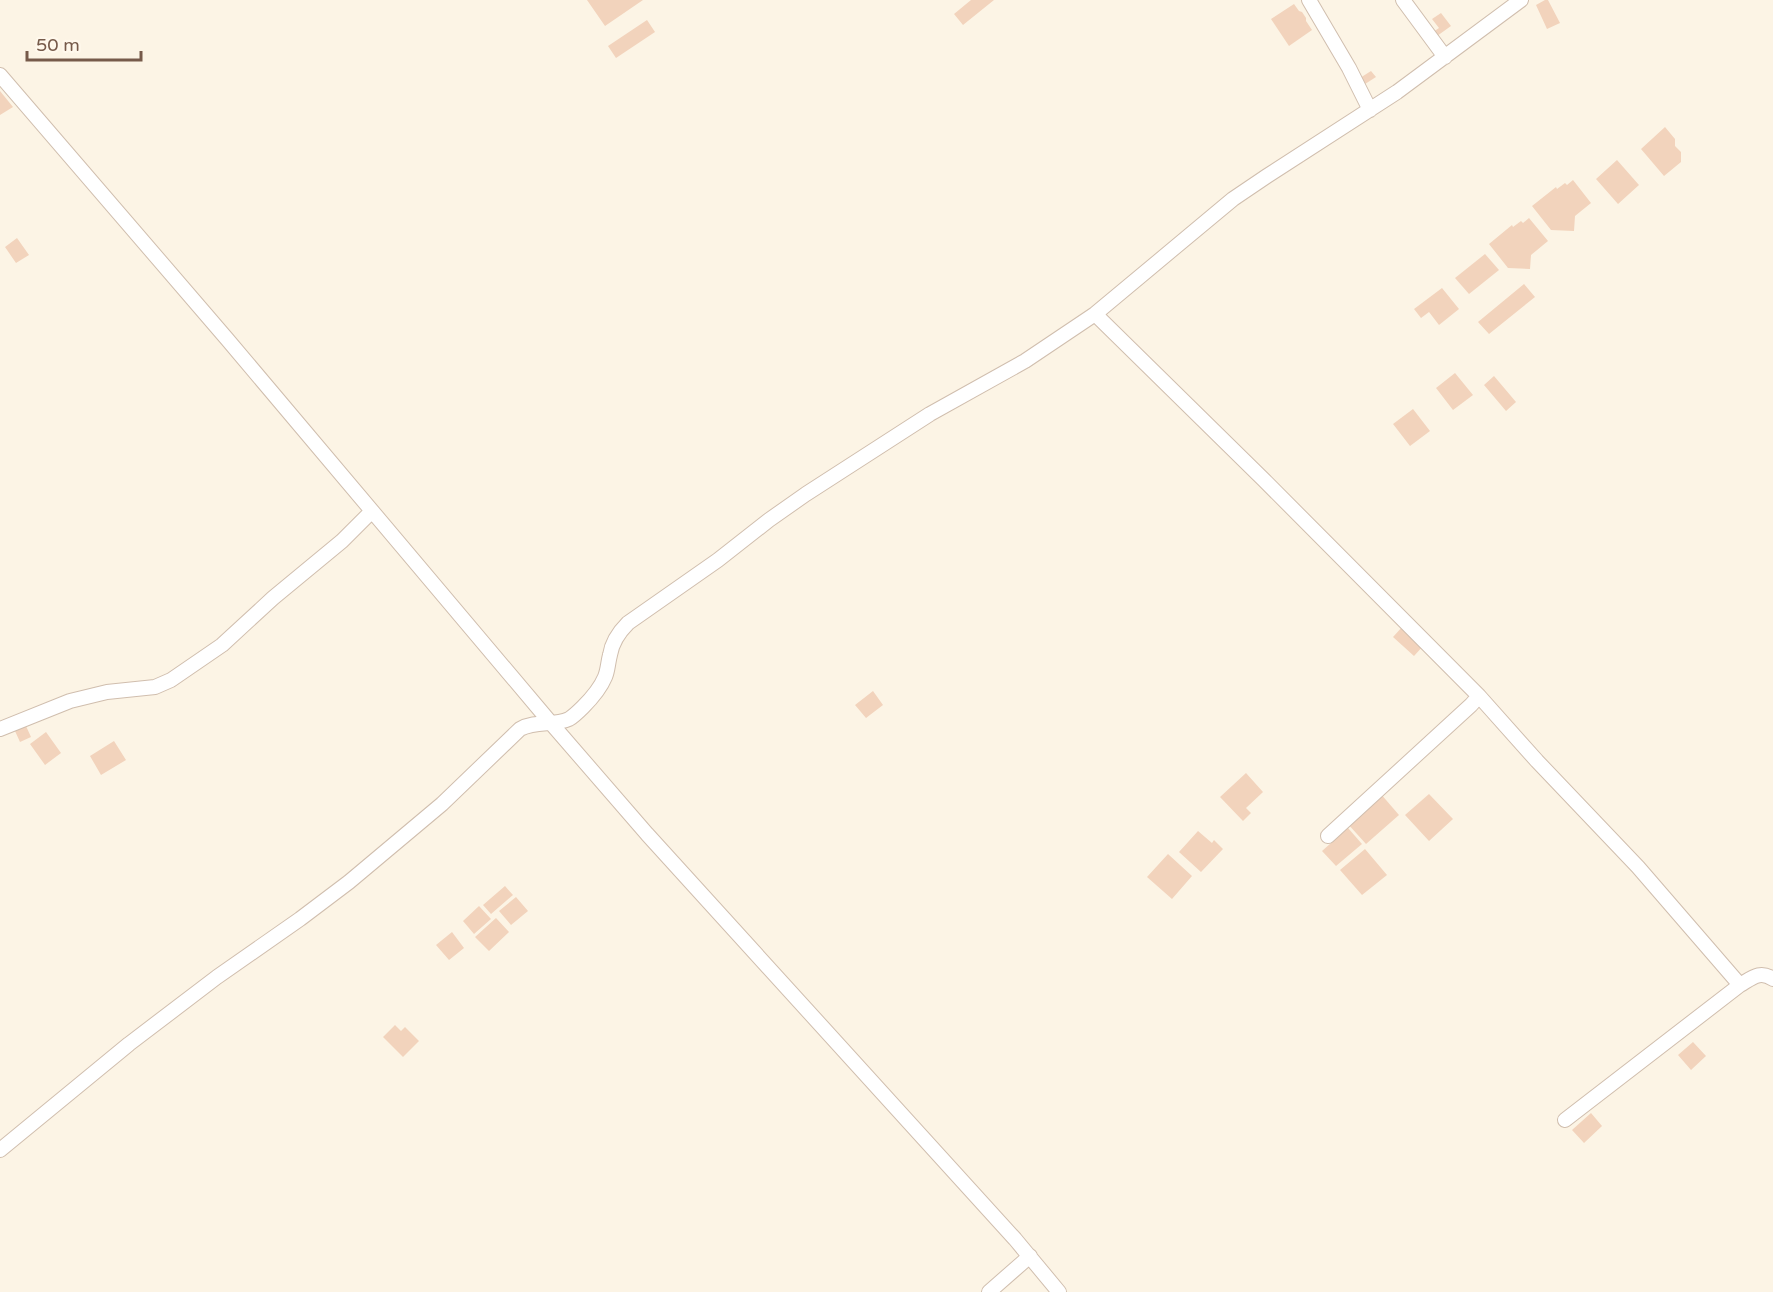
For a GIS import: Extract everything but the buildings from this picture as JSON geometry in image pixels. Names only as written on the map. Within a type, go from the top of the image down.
[{"type":"street","points":[[1309,0],[1349,68],[1370,110]]},
{"type":"street","points":[[1403,0],[1444,57]]},
{"type":"street","points":[[0,1150],[138,1037],[349,882],[442,804],[520,729],[528,724],[569,719],[594,695],[604,679],[614,641],[628,623],[725,555],[806,494],[930,414],[1025,361],[1095,314],[1233,199],[1370,110],[1521,0]]},
{"type":"street","points":[[0,75],[647,834],[1030,1256],[1059,1292]]},
{"type":"street","points":[[1095,314],[1479,696],[1638,867],[1740,986]]},
{"type":"street","points":[[0,729],[70,701],[107,692],[156,687],[171,680],[222,645],[273,598],[342,541],[372,511]]},
{"type":"street","points":[[1328,836],[1479,696]]},
{"type":"street","points":[[1565,1120],[1756,975],[1762,974],[1773,979]]},
{"type":"street","points":[[989,1292],[1030,1256]]}]
